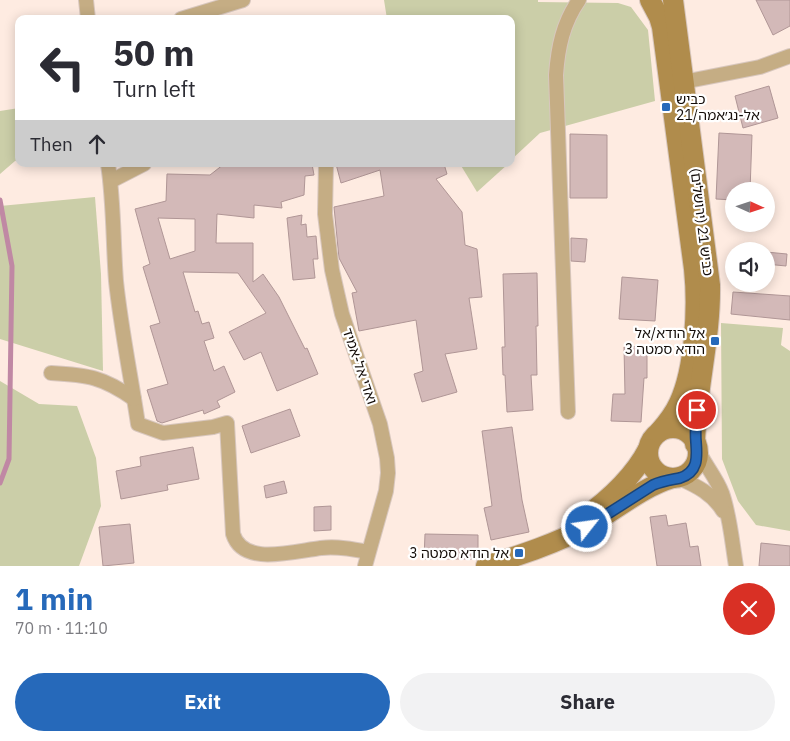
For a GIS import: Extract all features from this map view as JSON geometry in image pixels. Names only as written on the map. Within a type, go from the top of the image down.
[{"type":"main road","name":"כביש 21 (ירושלים)","points":[[650,0],[660,18],[662,27],[694,269],[696,302],[693,341],[683,392],[674,413],[659,432]]},
{"type":"main road","name":"כביש 21 (ירושלים)","points":[[673,0],[710,285],[710,321],[699,393],[696,446]]},
{"type":"main road","points":[[486,566],[532,550],[587,527],[653,485],[688,473],[694,466],[697,458],[693,439],[686,432],[678,428],[668,428],[659,432],[654,436],[635,470],[595,508],[564,531],[532,550]]},
{"type":"main road","points":[[648,449],[647,455],[650,465],[655,472],[667,478],[676,478]]},
{"type":"street","points":[[86,0],[88,15]]},
{"type":"street","points":[[194,15],[242,0]]},
{"type":"street","points":[[568,412],[556,75],[560,40],[567,20],[579,0]]},
{"type":"street","points":[[683,82],[760,67],[790,56]]},
{"type":"street","points":[[109,167],[111,181],[116,282],[128,371],[138,424],[163,433],[206,429],[227,423],[233,534],[240,554],[259,561],[272,560],[323,547],[340,547],[368,552]]},
{"type":"street","points":[[111,181],[138,167]]},
{"type":"street","name":"ואדי אל-אמיד","points":[[326,167],[325,214],[332,270],[342,314],[380,424],[387,458],[386,491],[365,566]]},
{"type":"street","points":[[51,373],[97,378],[119,388],[134,399]]},
{"type":"street","points":[[696,446],[721,492],[736,566]]},
{"type":"street","points":[[676,478],[697,485],[714,498],[724,511],[730,530]]},
{"type":"green space","points":[[384,0],[538,0],[538,2],[618,3],[631,7],[648,30],[655,101],[540,133],[515,156],[515,15],[386,15]]},
{"type":"green space","points":[[15,109],[15,161],[0,174],[0,111]]},
{"type":"green space","points":[[462,167],[505,167],[477,192]]},
{"type":"green space","points":[[95,197],[101,274],[103,371],[0,339],[0,206]]},
{"type":"green space","points":[[721,323],[783,328],[781,345],[790,351],[790,531],[756,525],[738,501],[722,459]]},
{"type":"green space","points":[[0,381],[39,404],[77,406],[96,458],[101,506],[79,566],[0,566]]},
{"type":"building","points":[[756,0],[790,0],[790,26],[773,35]]},
{"type":"building","points":[[769,86],[778,118],[743,128],[735,96]]},
{"type":"building","points":[[719,133],[752,135],[750,182],[725,182],[725,200],[716,199]]},
{"type":"building","points":[[570,134],[607,135],[607,198],[570,198]]},
{"type":"building","points":[[220,167],[313,167],[314,175],[305,176],[304,195],[281,202],[282,208],[254,205],[254,218],[217,214],[216,243],[253,243],[253,282],[263,274],[279,297],[305,349],[307,348],[318,374],[277,391],[261,352],[244,360],[229,332],[266,313],[238,273],[183,272],[195,312],[198,311],[202,324],[209,322],[214,338],[204,341],[214,371],[224,366],[235,392],[217,401],[220,407],[204,414],[203,410],[162,423],[157,421],[147,390],[168,384],[150,326],[160,323],[143,267],[150,264],[135,209],[166,201],[167,174],[210,175]],"holes":[[[158,218],[195,219],[195,251],[170,259]]]},
{"type":"building","points":[[337,167],[445,167],[447,174],[436,179],[462,212],[465,245],[477,249],[482,297],[469,298],[477,349],[445,354],[457,392],[422,402],[414,374],[423,371],[416,320],[359,331],[352,293],[357,292],[339,258],[334,207],[384,196],[380,170],[341,183]]},
{"type":"building","points":[[302,215],[301,225],[306,224],[307,237],[316,236],[318,259],[313,259],[315,278],[293,280],[287,218]]},
{"type":"building","points":[[571,238],[587,239],[585,262],[571,261]]},
{"type":"building","points":[[775,253],[787,254],[786,266],[775,265]]},
{"type":"building","points":[[537,273],[537,375],[531,375],[533,410],[507,412],[502,347],[505,347],[503,274]]},
{"type":"building","points":[[622,277],[658,280],[655,321],[619,319]]},
{"type":"building","points":[[733,292],[790,296],[790,320],[731,314]]},
{"type":"building","points":[[647,346],[647,378],[644,378],[641,422],[611,421],[613,394],[625,394],[624,347]]},
{"type":"building","points":[[290,409],[300,436],[251,453],[242,426]]},
{"type":"building","points":[[512,427],[522,500],[529,532],[491,540],[484,508],[492,506],[482,431]]},
{"type":"building","points":[[193,447],[199,479],[167,485],[168,490],[121,499],[116,471],[141,466],[140,457]]},
{"type":"building","points":[[284,481],[287,493],[266,498],[264,486]]},
{"type":"building","points":[[331,506],[331,530],[314,531],[314,507]]},
{"type":"building","points":[[666,515],[668,526],[686,523],[690,547],[698,546],[701,566],[657,566],[650,517]]},
{"type":"building","points":[[130,524],[134,563],[103,566],[99,527]]},
{"type":"building","points":[[425,534],[478,535],[478,558],[424,559]]},
{"type":"building","points":[[761,543],[790,546],[790,566],[759,566]]},
{"type":"waterway","points":[[0,200],[12,266],[9,459],[0,483]]},
{"type":"place","name":"כביש 21/אל-נג׳אמה","points":[[666,107]]},
{"type":"place","name":"אל הודא/אל הודא סמטה 3","points":[[715,341]]},
{"type":"place","name":"אל הודא סמטה 3","points":[[519,553]]},
{"type":"route","points":[[587,527],[653,485],[673,478],[679,478],[688,473],[694,466],[697,458],[697,410]]}]
